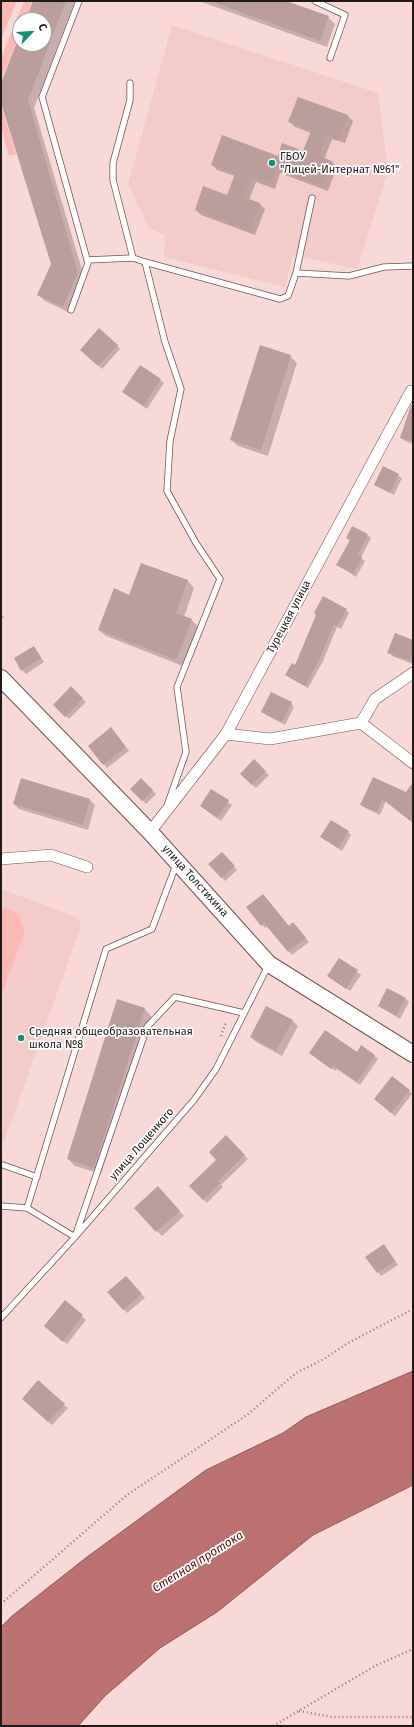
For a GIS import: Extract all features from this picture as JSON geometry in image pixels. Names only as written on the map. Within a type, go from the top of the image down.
[{"type":"street","name":"Турецкая улица","points":[[150,832],[226,734],[412,391]]},
{"type":"street","points":[[361,723],[375,699],[413,673]]},
{"type":"street","name":"улица Толстихина","points":[[1,678],[150,832],[270,964],[413,1054]]},
{"type":"street","points":[[226,734],[270,739],[361,723],[413,763]]},
{"type":"street","points":[[1,859],[51,855],[87,867]]},
{"type":"lane","points":[[71,310],[88,263],[42,96],[79,1]]},
{"type":"lane","points":[[315,1],[345,14],[330,58]]},
{"type":"lane","points":[[130,83],[130,100],[113,163],[113,180],[133,258]]},
{"type":"lane","points":[[87,260],[133,258],[280,299],[288,296],[296,273],[312,198]]},
{"type":"lane","points":[[145,262],[165,342],[181,389],[170,441],[167,491],[196,543],[220,579],[177,687],[186,752],[164,813]]},
{"type":"lane","points":[[296,273],[349,276],[384,267],[413,266]]},
{"type":"lane","points":[[27,1208],[106,949],[152,929],[177,861]]},
{"type":"lane","name":"улица Лощенкого","points":[[1,1318],[75,1237],[194,1100],[216,1069],[270,964]]},
{"type":"lane","points":[[1,1206],[27,1208],[75,1237],[147,1027],[174,996],[244,1013]]},
{"type":"lane","points":[[2,1165],[37,1177]]},
{"type":"path","points":[[218,1042],[226,1022]]},
{"type":"path","points":[[1,1604],[127,1496],[247,1415],[296,1373],[324,1359],[348,1343],[413,1309]]},
{"type":"path","points":[[273,1726],[375,1666],[413,1649]]},
{"type":"path","points":[[298,1711],[333,1717],[413,1717]]},
{"type":"shaded area","points":[[1,1],[17,1],[12,12],[1,39]]},
{"type":"shaded area","points":[[24,1],[32,1],[28,12],[20,12]]},
{"type":"shaded area","points":[[172,25],[378,93],[388,171],[357,269],[293,255],[285,287],[164,257],[165,236],[149,228],[128,185]]},
{"type":"shaded area","points":[[12,31],[12,52],[1,81],[1,58]]},
{"type":"shaded area","points":[[1,106],[16,154],[9,156],[1,128]]},
{"type":"shaded area","name":"Средняя общеобразовательная школа №8","points":[[1,889],[77,917],[81,926],[1,1151]]},
{"type":"shaded area","points":[[1,907],[14,911],[20,917],[24,933],[1,997]]},
{"type":"water","name":"Степная протока","points":[[413,1371],[413,1485],[313,1535],[217,1612],[160,1648],[105,1696],[78,1726],[1,1726],[1,1627],[12,1616],[87,1557],[206,1470],[283,1433],[306,1417]]},
{"type":"building","points":[[33,1],[66,1],[52,37],[52,12],[28,12]]},
{"type":"building","points":[[286,1],[329,16],[320,41],[213,2]]},
{"type":"building","points":[[13,52],[46,52],[28,100],[78,273],[63,307],[37,295],[51,264],[1,103],[1,83]]},
{"type":"building","name":"ГБОУ \"Лицей-Интернат №61\"","points":[[298,97],[348,115],[339,139],[327,134],[319,156],[332,161],[323,186],[275,169],[270,184],[251,177],[243,197],[260,203],[250,231],[195,210],[203,186],[227,195],[235,174],[211,165],[222,135],[278,156],[282,143],[303,151],[311,131],[288,122]]},
{"type":"building","points":[[99,328],[118,345],[98,366],[80,350]]},
{"type":"building","points":[[260,345],[291,355],[261,450],[230,440]]},
{"type":"building","points":[[140,365],[161,379],[143,406],[122,392]]},
{"type":"building","points":[[411,405],[413,405],[413,442],[400,438]]},
{"type":"building","points":[[383,466],[399,474],[390,493],[374,485]]},
{"type":"building","points":[[352,526],[368,534],[358,555],[362,557],[353,574],[336,565],[350,540],[346,538]]},
{"type":"building","points":[[141,563],[188,580],[176,613],[192,619],[176,660],[98,630],[114,588],[129,595]]},
{"type":"building","points":[[323,596],[347,609],[337,626],[334,624],[320,658],[305,686],[285,675],[292,663],[295,665],[316,615],[314,613]]},
{"type":"building","points":[[395,633],[413,640],[413,655],[411,661],[387,653]]},
{"type":"building","points":[[34,646],[41,658],[21,671],[14,658]]},
{"type":"building","points":[[71,686],[83,698],[65,717],[53,705]]},
{"type":"building","points":[[271,692],[292,702],[282,722],[261,712]]},
{"type":"building","points":[[111,727],[126,747],[103,765],[88,746]]},
{"type":"building","points":[[254,759],[266,771],[252,785],[240,774]]},
{"type":"building","points":[[373,777],[406,792],[413,782],[413,823],[382,799],[377,812],[360,805]]},
{"type":"building","points":[[21,778],[90,799],[83,825],[13,804]]},
{"type":"building","points":[[141,778],[153,790],[142,801],[130,789]]},
{"type":"building","points":[[211,789],[229,800],[217,818],[200,806]]},
{"type":"building","points":[[331,820],[349,831],[338,848],[320,837]]},
{"type":"building","points":[[222,852],[235,866],[221,878],[208,864]]},
{"type":"building","points":[[263,894],[289,926],[293,922],[306,938],[288,952],[264,923],[261,926],[246,907]]},
{"type":"building","points":[[339,958],[358,970],[346,989],[327,976]]},
{"type":"building","points":[[387,988],[406,998],[396,1016],[378,1006]]},
{"type":"building","points":[[117,999],[145,1008],[94,1168],[67,1159]]},
{"type":"building","points":[[266,1006],[293,1020],[276,1051],[250,1037]]},
{"type":"building","points":[[325,1030],[357,1052],[361,1045],[375,1055],[357,1082],[333,1066],[331,1069],[309,1053]]},
{"type":"building","points":[[392,1076],[410,1090],[391,1113],[374,1099]]},
{"type":"building","points":[[226,1135],[245,1155],[218,1181],[220,1183],[203,1200],[189,1186],[216,1160],[209,1152]]},
{"type":"building","points":[[158,1186],[180,1211],[156,1232],[134,1208]]},
{"type":"building","points":[[384,1244],[395,1261],[377,1273],[365,1257]]},
{"type":"building","points":[[126,1276],[142,1294],[123,1310],[107,1292]]},
{"type":"building","points":[[65,1300],[83,1315],[63,1342],[44,1326]]},
{"type":"building","points":[[38,1380],[65,1404],[48,1422],[22,1399]]},
{"type":"place","name":"ГБОУ \"Лицей-Интернат №61\"","points":[[272,163]]},
{"type":"place","name":"Средняя общеобразовательная школа №8","points":[[21,1038]]}]
